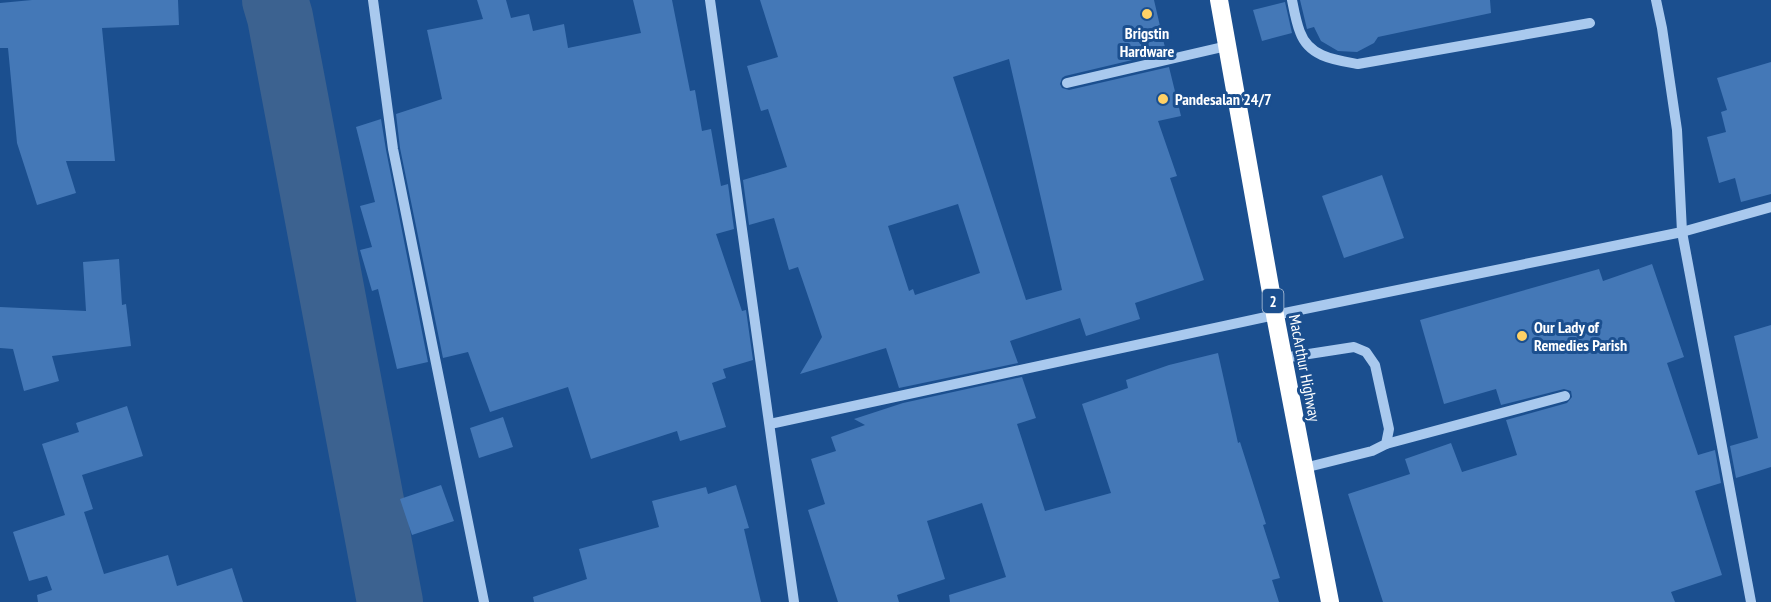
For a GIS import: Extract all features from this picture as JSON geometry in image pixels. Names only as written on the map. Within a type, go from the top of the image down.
[{"type":"highway","name":"MacArthur Highway","points":[[1219,0],[1275,315],[1330,602]]},
{"type":"street","points":[[373,0],[393,149],[484,602]]},
{"type":"street","points":[[710,0],[794,602]]},
{"type":"street","points":[[1292,0],[1300,33],[1312,51],[1332,59],[1358,64],[1590,23]]},
{"type":"street","points":[[1656,0],[1677,130],[1683,232],[1751,602]]},
{"type":"street","points":[[1067,83],[1227,46]]},
{"type":"street","points":[[770,424],[1275,315],[1683,232],[1771,207]]},
{"type":"street","points":[[1283,358],[1354,347],[1366,352],[1375,365],[1389,429],[1386,444]]},
{"type":"street","points":[[1304,468],[1565,396]]},
{"type":"building","points":[[32,0],[178,0],[179,25],[102,28],[115,161],[66,161],[76,193],[37,205],[17,143],[8,48],[0,48],[0,3]]},
{"type":"building","points":[[477,0],[506,0],[511,18],[529,14],[533,31],[564,24],[568,48],[641,33],[633,0],[672,0],[690,91],[695,90],[702,131],[711,129],[721,186],[728,184],[734,229],[716,234],[742,311],[746,310],[753,360],[723,369],[726,378],[712,383],[726,427],[680,441],[677,431],[591,459],[568,387],[490,412],[468,352],[443,358],[400,148],[396,114],[442,99],[427,30],[483,19]]},
{"type":"building","points":[[760,0],[1154,0],[1166,52],[1065,76],[1060,84],[1062,88],[1069,90],[1169,67],[1181,116],[1158,121],[1177,176],[1170,178],[1204,280],[1135,303],[1140,319],[1086,336],[1080,318],[1010,341],[1018,363],[899,388],[886,348],[800,374],[822,337],[798,267],[789,270],[774,218],[749,225],[743,180],[787,167],[768,109],[761,111],[747,66],[778,57]],"holes":[[[1009,59],[1062,290],[1026,300],[953,77]],[[958,204],[980,273],[915,295],[913,289],[909,291],[888,226]]]},
{"type":"building","points":[[1300,0],[1490,0],[1491,13],[1378,37],[1374,43],[1357,52],[1338,51],[1321,41],[1314,27],[1307,29]]},
{"type":"building","points":[[1285,2],[1292,33],[1262,41],[1253,10]]},
{"type":"building","points":[[1771,62],[1771,194],[1741,202],[1735,178],[1719,183],[1707,137],[1726,132],[1721,112],[1727,110],[1717,78]]},
{"type":"building","points":[[381,119],[428,362],[397,369],[378,289],[372,291],[360,250],[372,247],[360,206],[375,202],[356,127]]},
{"type":"building","points":[[1382,175],[1404,238],[1344,258],[1322,196]]},
{"type":"building","points":[[119,259],[122,305],[126,304],[131,346],[52,356],[59,381],[24,391],[13,349],[0,348],[0,307],[86,311],[83,262]]},
{"type":"building","points":[[1652,264],[1684,357],[1667,363],[1698,455],[1715,450],[1721,483],[1695,491],[1722,575],[1671,592],[1675,602],[1383,602],[1348,494],[1410,474],[1405,459],[1451,443],[1462,472],[1517,455],[1506,420],[1567,403],[1572,397],[1571,391],[1564,389],[1501,405],[1496,389],[1444,404],[1420,320],[1599,269],[1603,281]]},
{"type":"building","points":[[1771,325],[1771,467],[1736,478],[1730,446],[1758,438],[1734,336]]},
{"type":"building","points":[[1218,353],[1238,443],[1240,442],[1266,524],[1263,525],[1280,578],[1272,580],[1279,602],[950,602],[949,595],[1006,577],[982,503],[927,521],[945,579],[897,595],[899,602],[838,602],[808,510],[825,504],[811,459],[836,451],[831,437],[865,425],[854,419],[903,403],[1022,377],[1036,418],[1017,424],[1045,511],[1111,493],[1082,404],[1128,388],[1126,380],[1169,365]]},
{"type":"building","points":[[127,406],[143,456],[82,475],[93,509],[84,512],[104,574],[168,555],[177,586],[232,568],[243,602],[38,602],[37,595],[52,590],[47,576],[29,581],[13,532],[65,515],[42,444],[79,432],[76,423]]},
{"type":"building","points":[[503,417],[513,447],[479,458],[470,428]]},
{"type":"building","points":[[441,485],[454,521],[412,535],[400,499]]},
{"type":"building","points":[[736,485],[749,528],[744,529],[761,602],[534,602],[533,597],[587,579],[579,549],[659,527],[652,501],[706,487],[708,494]]},
{"type":"waterway","points":[[275,0],[390,602]]},
{"type":"place","name":"Brigstin Hardware","points":[[1147,14]]},
{"type":"place","name":"Pandesalan 24/7","points":[[1163,99]]},
{"type":"place","name":"Our Lady of Remedies Parish","points":[[1522,336]]}]
